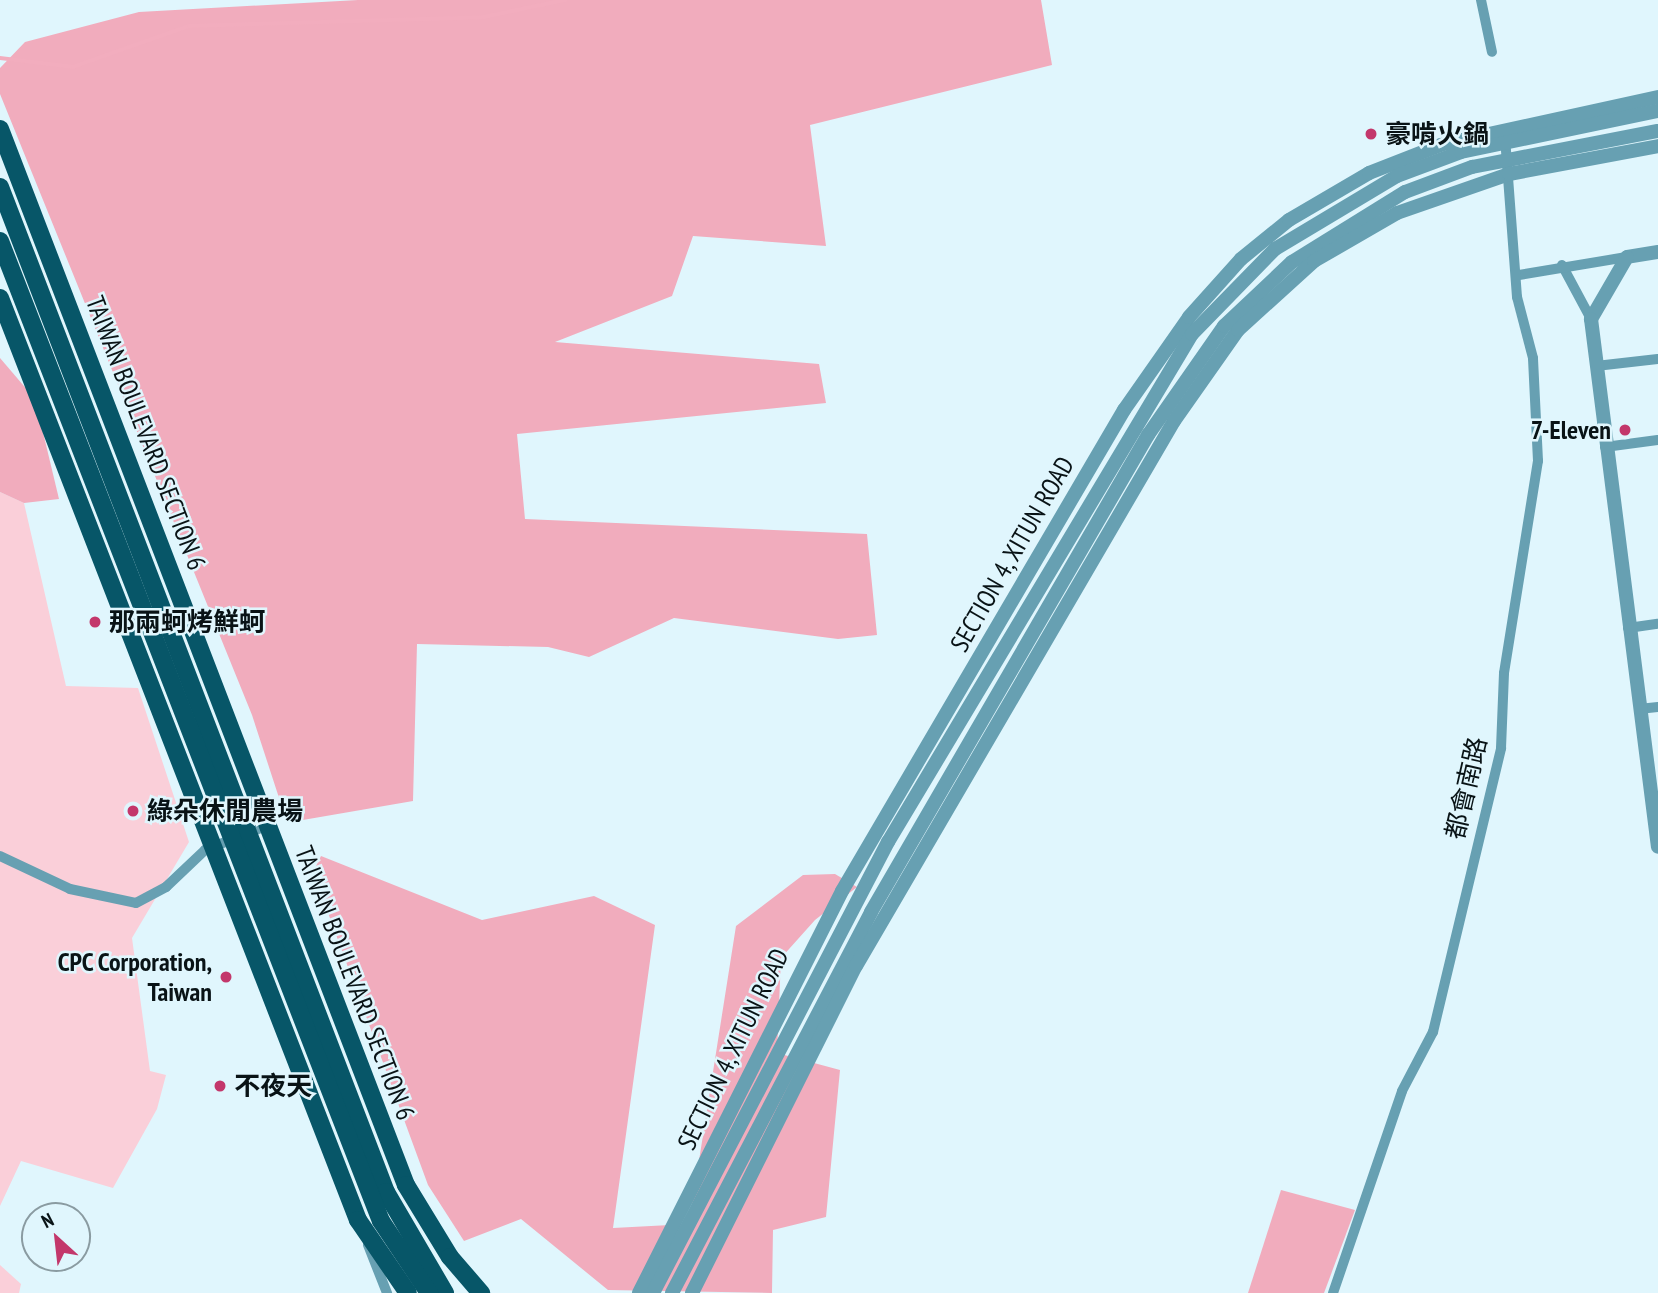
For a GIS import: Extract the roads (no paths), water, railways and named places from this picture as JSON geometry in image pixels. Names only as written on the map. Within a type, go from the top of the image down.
[{"type":"main road","name":"TAIWAN BOULEVARD SECTION 6","points":[[0,129],[258,829],[386,1192],[415,1248],[445,1293]]},
{"type":"main road","name":"TAIWAN BOULEVARD SECTION 6","points":[[0,187],[258,829],[406,1185],[428,1225],[481,1293]]},
{"type":"main road","points":[[0,241],[358,1220],[408,1293]]},
{"type":"main road","points":[[0,298],[220,843],[380,1221],[429,1293]]},
{"type":"street","points":[[1481,0],[1492,52]]},
{"type":"street","name":"SECTION 4, XITUN ROAD","points":[[653,1293],[838,933],[1192,334],[1275,249],[1327,214],[1397,176],[1505,134],[1658,97]]},
{"type":"street","name":"SECTION 4, XITUN ROAD","points":[[639,1293],[842,891],[1124,411],[1189,317],[1241,259],[1333,193],[1443,144],[1658,111]]},
{"type":"street","name":"SECTION 4, XITUN ROAD","points":[[674,1289],[804,1037],[1097,521],[1224,326],[1331,234],[1405,192],[1658,131]]},
{"type":"street","name":"都會南路","points":[[1333,1293],[1402,1091],[1433,1032],[1501,748],[1504,673],[1538,461],[1533,358],[1517,297],[1519,275],[1505,134]]},
{"type":"street","name":"SECTION 4, XITUN ROAD","points":[[692,1293],[856,966],[1174,421],[1238,330],[1314,261],[1369,228],[1441,195],[1508,167],[1658,146]]},
{"type":"street","points":[[1519,275],[1562,265],[1658,252]]},
{"type":"street","points":[[1591,319],[1627,257]]},
{"type":"street","points":[[1562,265],[1591,319],[1628,628],[1655,795],[1658,847]]},
{"type":"street","points":[[1596,366],[1658,359]]},
{"type":"street","points":[[1605,447],[1658,440]]},
{"type":"street","points":[[1628,628],[1658,624]]},
{"type":"street","points":[[1639,709],[1658,706]]},
{"type":"street","points":[[0,856],[70,889],[136,903],[220,843],[258,829]]},
{"type":"street","points":[[773,1024],[838,933]]},
{"type":"street","points":[[804,1037],[856,966]]},
{"type":"street","points":[[358,1220],[387,1293]]},
{"type":"waterway","points":[[0,58],[73,67],[189,26],[484,17],[565,0]]},
{"type":"place","name":"豪啃火鍋","points":[[1371,134]]},
{"type":"place","name":"7-Eleven","points":[[1625,430]]},
{"type":"place","name":"那兩蚵烤鮮蚵","points":[[95,622]]},
{"type":"place","name":"綠朵休閒農場","points":[[133,811]]},
{"type":"place","name":"CPC Corporation, Taiwan","points":[[226,977]]},
{"type":"place","name":"不夜天","points":[[220,1086]]}]
